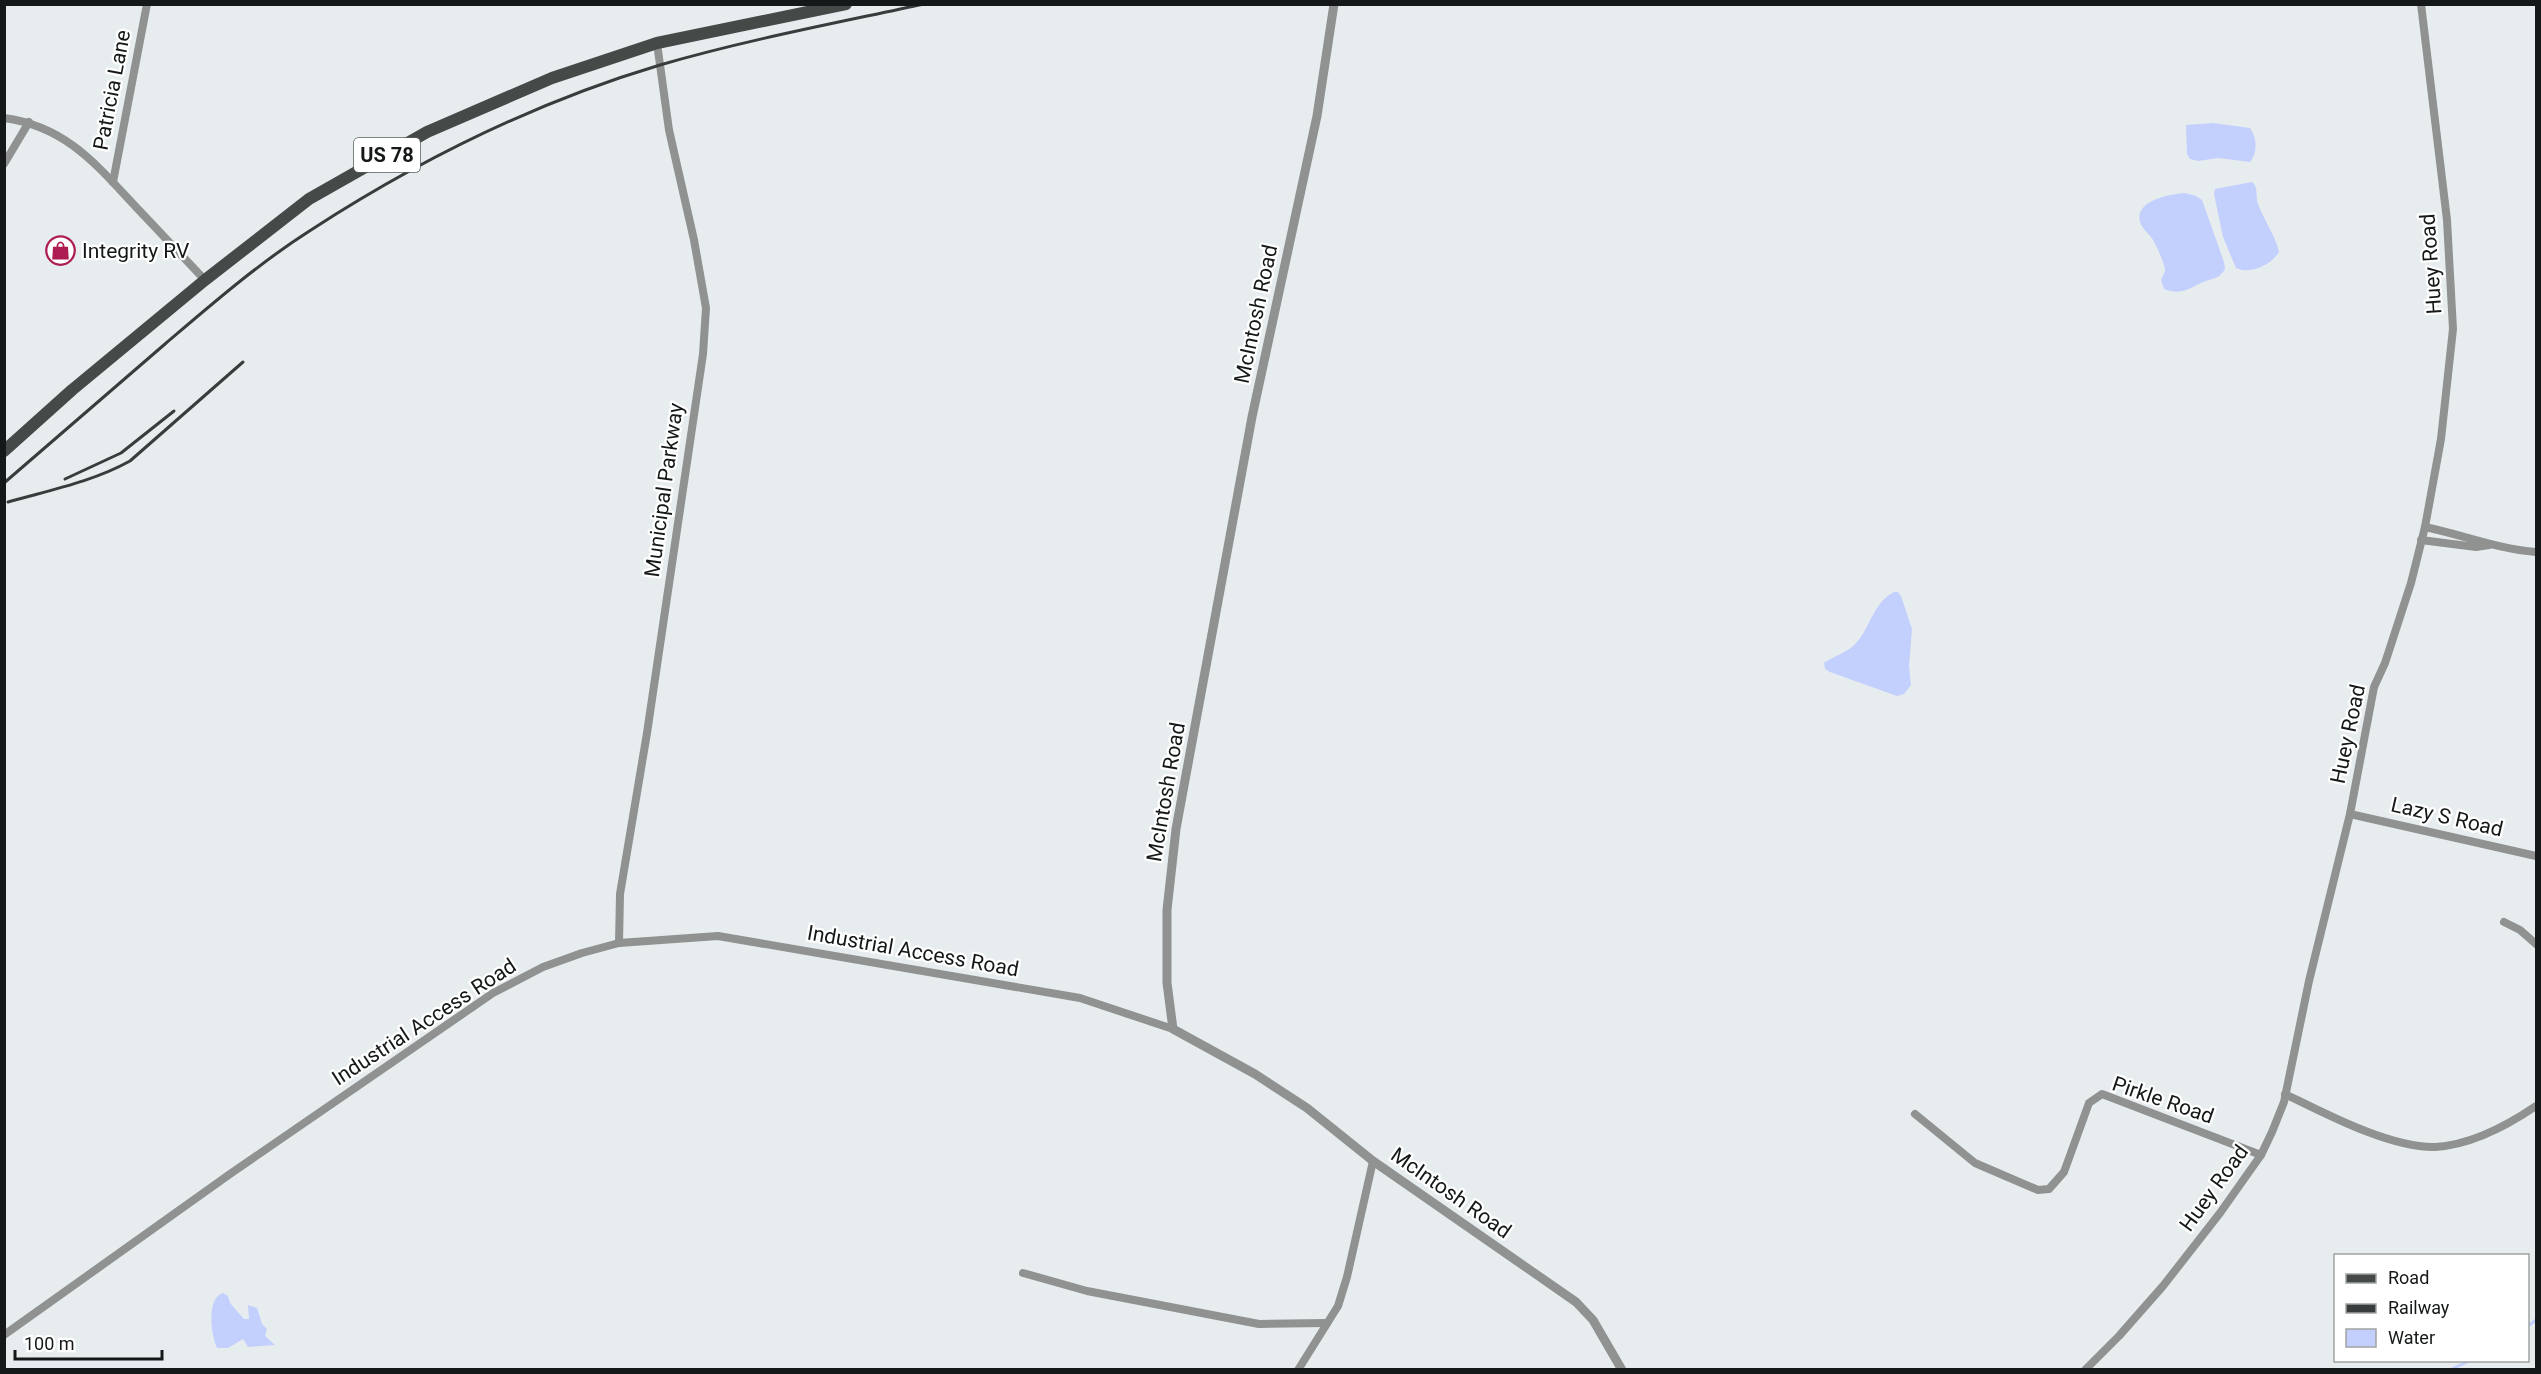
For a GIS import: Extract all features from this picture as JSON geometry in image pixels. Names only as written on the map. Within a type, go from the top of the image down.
[{"type":"main road","name":"US 78","points":[[4,451],[72,390],[205,280],[309,199],[427,132],[552,78],[657,43],[846,4]]},
{"type":"street","name":"Patricia Lane","points":[[113,182],[147,4]]},
{"type":"street","name":"McIntosh Road","points":[[1334,4],[1317,116],[1252,417],[1176,829],[1167,910],[1167,983],[1173,1029],[1255,1074],[1307,1108],[1373,1161],[1576,1302],[1593,1320],[1622,1370]]},
{"type":"street","name":"Huey Road","points":[[2085,1370],[2163,1286],[2220,1213],[2261,1155],[2272,1132],[2285,1094],[2309,981],[2350,814],[2374,687],[2385,663],[2412,583],[2441,439],[2453,329],[2447,219],[2421,4]]},
{"type":"street","name":"Municipal Parkway","points":[[619,944],[620,894],[647,734],[703,354],[706,308],[694,240],[669,129],[657,43]]},
{"type":"street","points":[[4,118],[29,122],[58,136],[92,159],[205,280]]},
{"type":"street","points":[[4,164],[29,122]]},
{"type":"street","points":[[2425,527],[2478,539],[2489,545],[2536,552]]},
{"type":"street","points":[[2421,540],[2476,548],[2489,545]]},
{"type":"street","name":"Lazy S Road","points":[[2350,814],[2536,856]]},
{"type":"street","points":[[2504,922],[2520,930],[2536,944]]},
{"type":"street","name":"Industrial Access Road","points":[[4,1335],[230,1174],[493,993],[543,967],[619,944],[718,936],[1080,998],[1173,1029]]},
{"type":"street","name":"Pirkle Road","points":[[1915,1114],[1976,1163],[2038,1190],[2049,1189],[2064,1172],[2089,1103],[2102,1094],[2261,1155]]},
{"type":"street","points":[[2285,1094],[2383,1138],[2436,1147],[2477,1137],[2536,1106]]},
{"type":"street","points":[[1298,1370],[1338,1306],[1373,1161]]},
{"type":"street","points":[[1023,1274],[1087,1291],[1259,1324],[1327,1323]]},
{"type":"water","points":[[2213,123],[2250,128],[2256,145],[2250,162],[2218,158],[2198,161],[2190,159],[2187,154],[2186,125]]},
{"type":"water","points":[[2252,182],[2258,204],[2279,252],[2260,268],[2242,270],[2236,268],[2223,237],[2214,194],[2215,189]]},
{"type":"water","points":[[2185,193],[2202,200],[2225,269],[2214,278],[2187,290],[2174,292],[2164,289],[2161,280],[2165,271],[2164,264],[2153,240],[2140,222],[2140,214],[2148,203]]},
{"type":"water","points":[[1894,592],[1898,592],[1901,596],[1912,629],[1909,666],[1911,685],[1904,694],[1897,696],[1830,672],[1825,669],[1824,663],[1853,646],[1862,636],[1881,602]]},
{"type":"water","points":[[223,1293],[228,1296],[230,1303],[244,1319],[249,1319],[248,1305],[257,1308],[262,1324],[267,1329],[265,1336],[275,1345],[248,1347],[243,1339],[228,1348],[217,1348],[211,1318],[214,1302]]},
{"type":"waterway","points":[[2529,1325],[2536,1320]]},
{"type":"waterway","points":[[2450,1370],[2467,1362]]},
{"type":"railway","points":[[4,483],[254,270],[352,204],[436,157],[524,115],[660,65],[758,40],[924,4]]},
{"type":"railway","points":[[8,502],[86,480],[130,461],[243,362]]},
{"type":"railway","points":[[65,479],[121,453],[174,411]]},
{"type":"place","name":"Integrity RV","points":[[61,251]]}]
